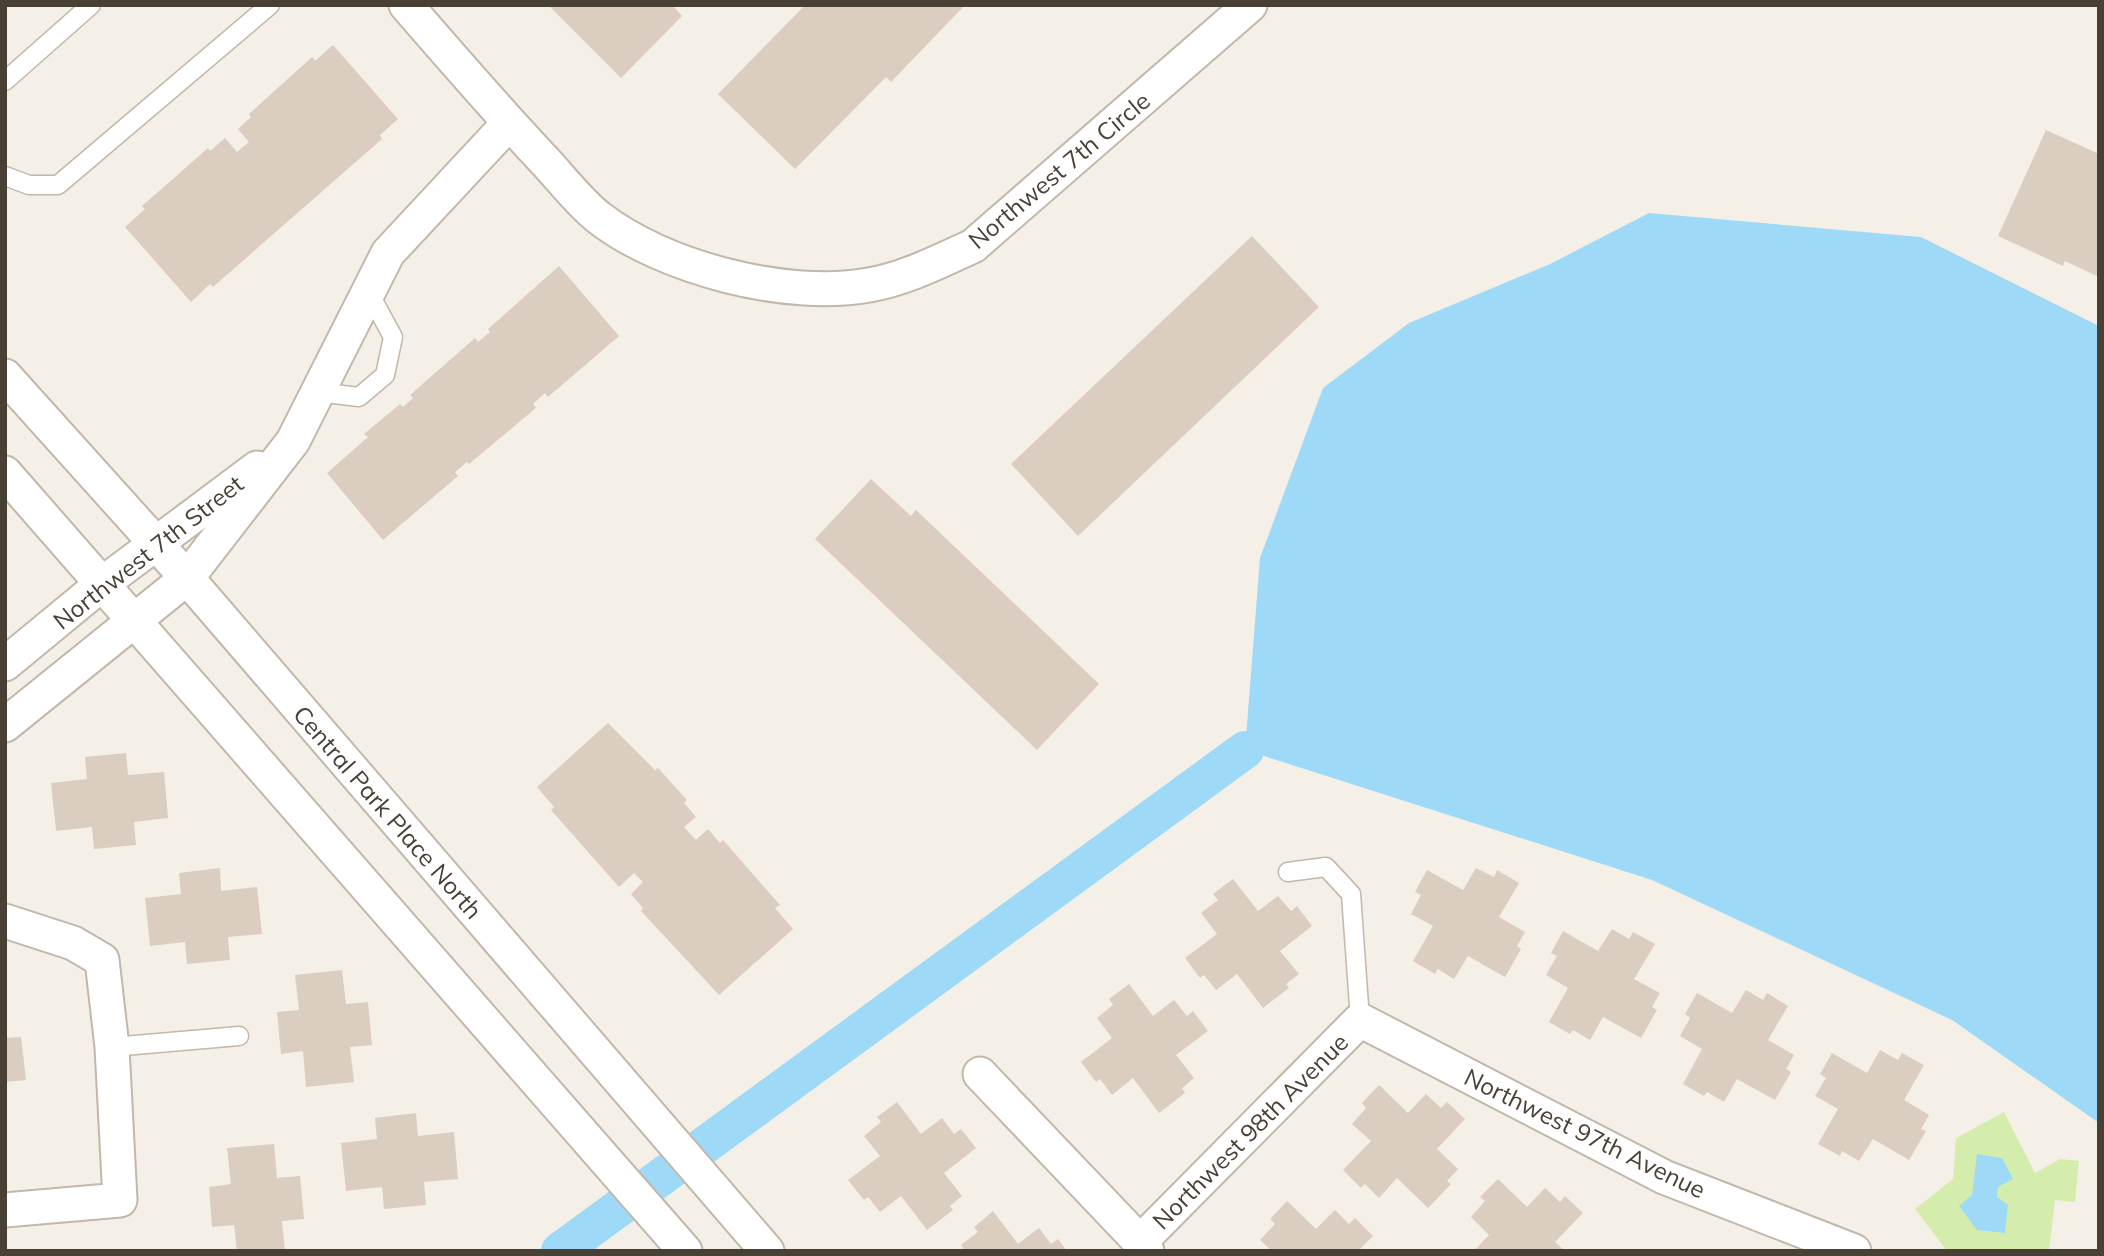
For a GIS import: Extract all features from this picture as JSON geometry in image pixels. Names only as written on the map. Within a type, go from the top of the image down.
[{"type":"street","name":"Northwest 7th Circle","points":[[405,5],[509,123],[596,215],[631,241],[704,271],[745,280],[805,287],[868,286],[921,270],[973,246],[1250,5]]},
{"type":"street","name":"Northwest 7th Street","points":[[5,725],[187,578],[293,441],[388,253],[509,123]]},
{"type":"street","name":"Central Park Place North","points":[[5,376],[155,546],[187,578],[768,1251]]},
{"type":"street","name":"Northwest 7th Street","points":[[5,664],[103,584],[293,441]]},
{"type":"street","points":[[5,473],[685,1251]]},
{"type":"street","points":[[5,921],[73,943],[102,960],[112,1047],[120,1200],[5,1210]]},
{"type":"street","name":"Northwest 98th Avenue","points":[[980,1073],[1144,1246],[1360,1020]]},
{"type":"street","name":"Northwest 97th Avenue","points":[[1360,1020],[1664,1177],[1854,1251]]},
{"type":"lane","points":[[5,81],[91,5]]},
{"type":"lane","points":[[5,176],[29,185],[58,185],[270,5]]},
{"type":"lane","points":[[317,392],[359,397],[385,375],[393,337],[368,291]]},
{"type":"lane","points":[[1288,872],[1326,867],[1351,894],[1360,1020]]},
{"type":"lane","points":[[112,1047],[239,1036]]},
{"type":"green space","points":[[2004,1112],[2035,1173],[2060,1159],[2079,1161],[2075,1202],[2055,1200],[2049,1251],[1947,1251],[1915,1209],[1953,1179],[1956,1138]]},
{"type":"water","points":[[1649,213],[1921,237],[2099,326],[2099,1123],[1952,1020],[1652,880],[1245,750],[1260,558],[1323,388],[1409,323],[1550,264]]},
{"type":"water","points":[[1977,1154],[2002,1158],[2013,1179],[1998,1187],[1997,1197],[2008,1205],[2005,1233],[1977,1230],[1959,1206],[1972,1195]]},
{"type":"building","points":[[548,5],[672,5],[682,16],[621,78]]},
{"type":"building","points":[[805,5],[965,5],[891,82],[886,77],[795,169],[718,94]]},
{"type":"building","points":[[333,45],[398,119],[380,135],[382,139],[213,287],[210,284],[191,302],[125,227],[145,209],[142,206],[208,148],[210,151],[225,138],[237,152],[249,142],[238,129],[251,117],[249,114],[312,57],[315,61]]},
{"type":"building","points":[[2046,130],[2099,154],[2099,277],[2065,261],[2063,266],[1998,236]]},
{"type":"building","points":[[1252,236],[1319,307],[1078,536],[1011,464]]},
{"type":"building","points":[[559,266],[619,336],[548,397],[545,393],[533,404],[536,408],[469,464],[467,462],[455,472],[458,476],[383,540],[327,473],[368,437],[364,434],[400,404],[403,407],[413,398],[410,395],[475,338],[478,342],[490,332],[488,329]]},
{"type":"building","points":[[871,479],[911,516],[916,510],[1099,684],[1037,750],[815,539]]},
{"type":"building","points":[[608,723],[655,770],[658,768],[687,800],[684,803],[696,817],[684,827],[696,840],[708,829],[720,843],[723,840],[780,905],[775,908],[793,929],[719,995],[641,911],[643,908],[631,894],[643,882],[634,873],[619,887],[551,810],[554,807],[537,787]]},
{"type":"building","points":[[126,753],[128,775],[164,772],[168,818],[134,822],[136,845],[94,849],[92,827],[56,831],[51,783],[87,779],[85,757]]},
{"type":"building","points":[[220,868],[221,891],[257,887],[262,934],[228,937],[230,960],[187,964],[185,942],[150,946],[145,898],[181,894],[179,873]]},
{"type":"building","points":[[1476,868],[1494,877],[1497,870],[1519,883],[1499,917],[1525,932],[1517,946],[1521,949],[1505,977],[1468,956],[1454,979],[1438,969],[1435,974],[1413,961],[1433,926],[1411,914],[1421,895],[1415,892],[1427,870],[1463,890]]},
{"type":"building","points":[[1233,879],[1258,911],[1278,896],[1291,911],[1297,906],[1312,926],[1280,951],[1299,974],[1286,984],[1289,988],[1263,1008],[1237,974],[1216,990],[1204,975],[1200,978],[1185,958],[1217,934],[1201,913],[1218,900],[1213,894]]},
{"type":"building","points":[[1612,929],[1629,939],[1633,932],[1655,944],[1634,979],[1660,993],[1652,1007],[1657,1010],[1641,1038],[1603,1017],[1590,1040],[1573,1030],[1570,1034],[1549,1022],[1568,988],[1546,975],[1557,956],[1551,953],[1563,931],[1598,951]]},
{"type":"building","points":[[342,970],[346,1004],[368,1002],[372,1045],[350,1047],[354,1082],[306,1087],[303,1051],[281,1054],[277,1012],[299,1010],[295,975]]},
{"type":"building","points":[[1129,984],[1153,1016],[1174,1000],[1187,1016],[1193,1011],[1208,1031],[1176,1055],[1194,1078],[1182,1088],[1185,1093],[1159,1113],[1133,1078],[1112,1095],[1100,1079],[1096,1082],[1081,1062],[1112,1038],[1097,1018],[1113,1005],[1109,999]]},
{"type":"building","points":[[1746,990],[1763,1000],[1767,993],[1788,1006],[1768,1040],[1794,1055],[1786,1069],[1791,1072],[1775,1100],[1737,1079],[1724,1102],[1707,1092],[1704,1096],[1683,1084],[1702,1049],[1680,1036],[1690,1018],[1685,1014],[1697,993],[1732,1013]]},
{"type":"building","points":[[21,1037],[26,1080],[5,1082],[5,1038]]},
{"type":"building","points":[[1880,1050],[1898,1060],[1902,1053],[1924,1065],[1904,1100],[1929,1115],[1921,1129],[1926,1131],[1909,1160],[1873,1139],[1859,1161],[1842,1151],[1840,1156],[1818,1144],[1838,1109],[1815,1096],[1826,1078],[1820,1074],[1832,1053],[1867,1073]]},
{"type":"building","points":[[1379,1085],[1408,1113],[1426,1094],[1441,1108],[1447,1102],[1465,1119],[1437,1149],[1458,1169],[1447,1181],[1451,1184],[1428,1208],[1397,1178],[1379,1198],[1365,1184],[1361,1188],[1343,1170],[1371,1141],[1352,1124],[1366,1108],[1362,1103]]},
{"type":"building","points":[[897,1102],[921,1134],[942,1118],[954,1134],[961,1129],[976,1148],[944,1173],[962,1196],[950,1206],[953,1210],[927,1230],[901,1196],[880,1212],[868,1197],[864,1200],[848,1180],[880,1156],[864,1136],[881,1122],[877,1117]]},
{"type":"building","points":[[416,1113],[418,1136],[454,1132],[458,1179],[424,1182],[426,1205],[384,1209],[382,1187],[346,1191],[341,1143],[377,1139],[375,1118]]},
{"type":"building","points":[[274,1144],[277,1178],[300,1176],[304,1219],[282,1221],[285,1251],[237,1251],[234,1225],[212,1227],[209,1187],[231,1184],[227,1148]]},
{"type":"building","points":[[1498,1179],[1527,1207],[1545,1188],[1560,1202],[1565,1196],[1583,1213],[1555,1242],[1565,1251],[1474,1251],[1489,1235],[1471,1217],[1485,1201],[1480,1197]]},
{"type":"building","points":[[1287,1201],[1316,1229],[1335,1210],[1349,1224],[1355,1218],[1373,1236],[1358,1251],[1272,1251],[1260,1240],[1275,1224],[1270,1219]]},
{"type":"building","points":[[993,1211],[1018,1244],[1039,1228],[1051,1244],[1058,1239],[1067,1251],[965,1251],[961,1245],[978,1232],[974,1227]]},
{"type":"waterway","points":[[560,1251],[1245,750]]}]
